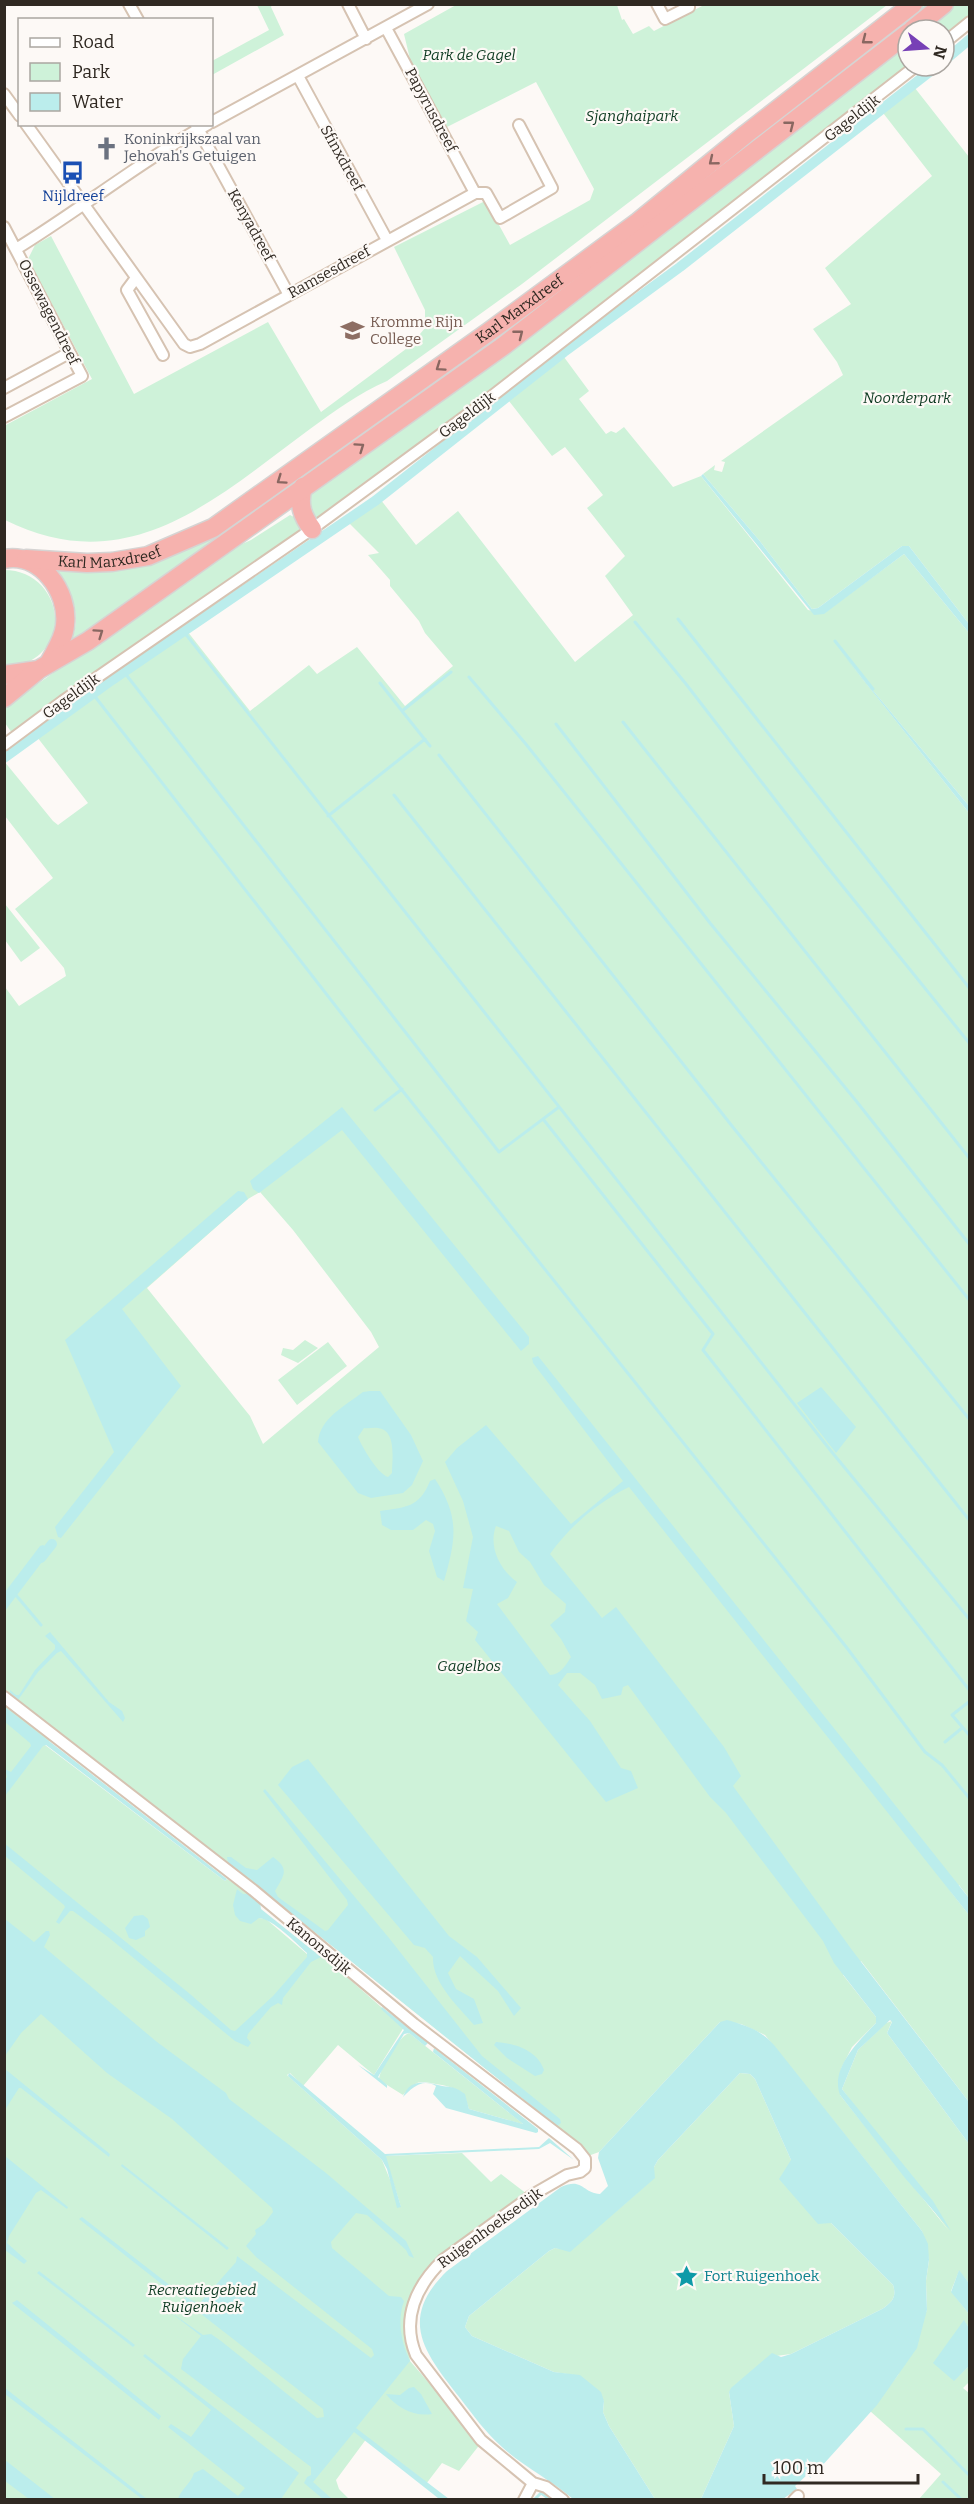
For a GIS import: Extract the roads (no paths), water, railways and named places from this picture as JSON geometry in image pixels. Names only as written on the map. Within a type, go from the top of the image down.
[{"type":"highway","name":"Karl Marxdreef","points":[[4,559],[16,557],[87,563],[112,562],[148,556],[213,528],[490,331],[638,222],[746,134],[913,4]]},
{"type":"highway","points":[[927,18],[944,4]]},
{"type":"highway","name":"Karl Marxdreef","points":[[44,667],[88,641],[502,347],[896,42]]},
{"type":"highway","points":[[303,487],[300,496],[307,522]]},
{"type":"highway","points":[[268,512],[286,510],[307,522]]},
{"type":"highway","points":[[4,698],[44,667],[65,628],[64,606],[52,578],[26,559]]},
{"type":"highway","points":[[4,675],[44,667]]},
{"type":"street","points":[[129,4],[137,18]]},
{"type":"street","points":[[348,4],[366,39]]},
{"type":"street","points":[[213,120],[428,4]]},
{"type":"street","points":[[657,4],[665,19],[689,7],[688,4]]},
{"type":"street","points":[[956,33],[969,22]]},
{"type":"street","name":"Papyrusdreef","points":[[386,28],[471,195],[486,193],[501,218],[552,188],[519,125]]},
{"type":"street","name":"Sfinxdreef","points":[[298,76],[387,240]]},
{"type":"street","name":"Gageldijk","points":[[4,746],[307,522],[478,407],[902,78]]},
{"type":"street","points":[[4,94],[18,113]]},
{"type":"street","points":[[27,126],[136,278],[127,290],[163,355]]},
{"type":"street","points":[[82,204],[202,126]]},
{"type":"street","name":"Kenyadreef","points":[[204,126],[289,295]]},
{"type":"street","name":"Ramsesdreef","points":[[136,278],[184,344],[190,347],[200,344],[471,195]]},
{"type":"street","name":"Ossewagendreef","points":[[16,249],[82,204]]},
{"type":"street","name":"Ossewagendreef","points":[[4,227],[82,376],[4,417]]},
{"type":"street","points":[[4,388],[69,353]]},
{"type":"street","name":"Kanonsdijk","points":[[4,1697],[252,1890],[414,2024],[577,2149],[585,2159]]},
{"type":"street","name":"Ruigenhoeksedijk","points":[[563,2499],[546,2487],[533,2483],[481,2440],[428,2373],[410,2341],[412,2306],[422,2284],[443,2260],[534,2194],[567,2175],[580,2172],[585,2168],[585,2159]]},
{"type":"street","points":[[524,2499],[533,2483]]},
{"type":"water","points":[[703,474],[759,540],[812,609],[818,608],[902,546],[909,546],[969,624],[969,633],[904,554],[824,614],[814,615],[701,476]]},
{"type":"water","points":[[841,652],[969,806],[969,813]]},
{"type":"water","points":[[342,1107],[529,1337],[529,1344],[521,1351],[342,1130],[259,1193],[253,1189],[250,1181]]},
{"type":"water","points":[[238,1191],[244,1192],[248,1199],[122,1309],[181,1386],[61,1538],[58,1537],[55,1527],[114,1452],[65,1340]]},
{"type":"water","points":[[538,1356],[969,1898],[969,1915],[629,1487],[596,1507],[566,1534],[550,1554],[602,1618],[616,1607],[724,1747],[741,1776],[733,1786],[852,1950],[969,2102],[969,2144],[887,2033],[892,2022],[890,2020],[858,2050],[842,2089],[933,2201],[951,2231],[905,2178],[840,2095],[839,2075],[843,2065],[876,2023],[876,2017],[834,1963],[823,1941],[726,1813],[710,1797],[628,1685],[623,1687],[621,1695],[602,1699],[595,1685],[580,1673],[567,1673],[558,1685],[590,1721],[621,1768],[631,1771],[638,1788],[606,1802],[475,1640],[478,1632],[466,1621],[473,1589],[463,1588],[473,1537],[463,1501],[445,1462],[457,1448],[486,1425],[571,1524],[623,1481],[533,1363],[532,1358]],"holes":[[[496,1526],[509,1531],[519,1552],[530,1562],[544,1585],[566,1604],[565,1612],[550,1625],[571,1657],[554,1675],[550,1675],[497,1604],[508,1598],[517,1582],[505,1571],[495,1549]]]},
{"type":"water","points":[[821,1387],[856,1427],[836,1453],[797,1403]]},
{"type":"water","points":[[380,1391],[411,1435],[423,1461],[412,1485],[403,1493],[371,1498],[358,1493],[318,1442],[328,1419],[363,1392]],"holes":[[[364,1428],[384,1430],[391,1440],[392,1473],[388,1477],[375,1466],[358,1437]]]},
{"type":"water","points":[[435,1479],[449,1505],[453,1528],[451,1553],[444,1581],[437,1577],[429,1551],[435,1531],[433,1524],[426,1520],[413,1530],[391,1530],[382,1525],[380,1511],[411,1505],[421,1497],[430,1481]]},
{"type":"water","points":[[43,1545],[49,1549],[48,1554],[5,1611],[5,1592]]},
{"type":"water","points":[[50,1632],[109,1702],[122,1711],[125,1718],[123,1722],[61,1651],[38,1672],[18,1700],[10,1694],[10,1690],[19,1695],[35,1670],[55,1649],[55,1645],[45,1636]]},
{"type":"water","points":[[5,1707],[227,1879],[225,1881],[46,1745],[5,1796],[7,1777],[5,1769],[11,1772],[31,1746],[5,1722]]},
{"type":"water","points":[[308,1759],[449,1936],[477,1957],[521,2008],[514,2016],[498,1991],[460,1956],[448,1973],[456,1989],[474,1999],[483,2023],[474,2025],[441,1985],[433,1957],[425,1948],[414,1945],[278,1785],[292,1767]]},
{"type":"water","points":[[265,1789],[389,1938],[482,2056],[560,2119],[561,2123],[557,2126],[271,1897],[264,1897],[260,1902],[261,1909],[321,1957],[311,1962],[283,1998],[282,2005],[278,2003],[271,2007],[248,2034],[247,2038],[251,2043],[248,2047],[235,2041],[73,1911],[70,1911],[59,1924],[56,1922],[64,1905],[5,1856],[4,1843],[235,2031],[273,1996],[307,1957],[307,1953],[271,1922],[259,1918],[251,1924],[240,1921],[235,1915],[233,1905],[237,1889],[243,1894],[250,1894],[255,1888],[253,1881],[228,1863],[227,1857],[231,1857],[246,1868],[257,1870],[273,1857],[282,1865],[284,1872],[275,1891],[278,1897],[325,1931],[348,1905],[347,1900],[263,1791]]},
{"type":"water","points":[[143,1915],[148,1919],[150,1927],[145,1931],[145,1936],[136,1940],[129,1938],[125,1928],[134,1916]]},
{"type":"water","points":[[5,1919],[34,1942],[49,1931],[50,1935],[44,1947],[157,2042],[226,2093],[229,2099],[326,2173],[406,2241],[414,2258],[409,2256],[406,2250],[367,2215],[356,2213],[331,2242],[332,2248],[389,2296],[401,2297],[404,2301],[401,2331],[410,2361],[356,2428],[449,2499],[438,2498],[354,2432],[313,2482],[332,2499],[323,2499],[304,2483],[311,2475],[311,2467],[181,2369],[183,2359],[201,2336],[166,2309],[203,2335],[211,2334],[221,2341],[317,2418],[324,2417],[323,2409],[183,2300],[186,2297],[199,2304],[236,2262],[237,2256],[371,2358],[374,2355],[372,2349],[256,2257],[246,2246],[256,2234],[255,2230],[264,2224],[273,2212],[272,2208],[172,2119],[107,2073],[41,2014],[21,2033],[5,2056]]},
{"type":"water","points":[[382,2007],[428,2043],[425,2046],[409,2033],[404,2034],[378,2077],[387,2085],[387,2088],[358,2065],[374,2075],[404,2030],[381,2009]]},
{"type":"water","points":[[727,2020],[758,2032],[774,2045],[922,2231],[928,2244],[927,2310],[917,2348],[877,2405],[811,2478],[807,2475],[795,2486],[797,2489],[783,2499],[701,2499],[734,2426],[729,2392],[731,2388],[772,2353],[781,2357],[791,2354],[882,2309],[894,2296],[893,2285],[831,2223],[818,2224],[779,2179],[791,2160],[755,2079],[750,2074],[740,2073],[658,2160],[654,2167],[655,2178],[570,2252],[555,2248],[549,2251],[469,2316],[465,2327],[472,2336],[554,2372],[580,2375],[601,2392],[604,2401],[603,2412],[609,2426],[655,2499],[573,2499],[502,2447],[470,2411],[427,2351],[420,2321],[423,2305],[432,2289],[447,2271],[561,2187],[574,2184],[600,2194],[608,2186],[598,2158],[599,2152],[720,2022]]},
{"type":"water","points":[[496,2042],[518,2046],[531,2053],[541,2063],[544,2070],[542,2074],[535,2076],[507,2058],[494,2045]]},
{"type":"water","points":[[434,2048],[538,2129],[538,2132],[446,2108],[433,2094],[436,2086],[426,2083],[457,2089],[465,2094],[469,2109],[523,2124],[433,2052]]},
{"type":"water","points":[[5,2069],[110,2154],[109,2157],[21,2088],[5,2110]]},
{"type":"water","points":[[289,2073],[385,2154],[539,2147],[549,2138],[574,2160],[550,2143],[539,2149],[386,2156],[401,2207],[397,2208],[387,2169],[382,2160],[288,2076]]},
{"type":"water","points":[[426,2083],[418,2085],[403,2097],[409,2087]]},
{"type":"water","points":[[5,2156],[68,2207],[67,2209],[41,2190],[36,2193],[7,2243],[27,2261],[24,2264],[5,2250]]},
{"type":"water","points":[[122,2164],[229,2248],[227,2250],[121,2166]]},
{"type":"water","points":[[82,2217],[176,2290],[173,2293],[79,2219]]},
{"type":"water","points":[[959,2270],[969,2283],[969,2314],[951,2292]]},
{"type":"water","points":[[39,2271],[135,2345],[133,2347],[37,2273]]},
{"type":"water","points":[[17,2300],[161,2416],[159,2420],[12,2303]]},
{"type":"water","points":[[964,2320],[969,2328],[969,2366],[954,2381],[933,2363]]},
{"type":"water","points":[[145,2354],[299,2473],[281,2499],[178,2499],[194,2473],[203,2469],[238,2496],[245,2488],[168,2427],[171,2424],[191,2437],[211,2410],[143,2356]]},
{"type":"water","points":[[414,2387],[421,2394],[432,2414],[412,2413],[395,2403],[386,2394],[400,2395]]},
{"type":"water","points":[[5,2388],[147,2499],[142,2499],[5,2394]]},
{"type":"water","points":[[4,2460],[55,2499],[29,2499],[5,2481]]},
{"type":"waterway","points":[[956,51],[970,39]]},
{"type":"waterway","points":[[4,758],[112,680],[375,501],[564,352],[680,267],[922,78]]},
{"type":"waterway","points":[[678,619],[970,989]]},
{"type":"waterway","points":[[635,622],[686,684],[824,863],[970,1044]]},
{"type":"waterway","points":[[184,632],[831,1451],[970,1620]]},
{"type":"waterway","points":[[835,641],[873,689]]},
{"type":"waterway","points":[[124,672],[499,1152],[559,1107]]},
{"type":"waterway","points":[[380,683],[402,711],[451,672]]},
{"type":"waterway","points":[[469,677],[525,743],[970,1301]]},
{"type":"waterway","points":[[93,694],[366,1045],[847,1648],[925,1752],[942,1765],[970,1799]]},
{"type":"waterway","points":[[402,711],[430,746]]},
{"type":"waterway","points":[[623,722],[970,1159]]},
{"type":"waterway","points":[[556,724],[710,923],[857,1102],[970,1245]]},
{"type":"waterway","points":[[328,816],[425,739]]},
{"type":"waterway","points":[[439,755],[732,1126],[970,1420]]},
{"type":"waterway","points":[[394,795],[970,1521]]},
{"type":"waterway","points":[[375,1110],[402,1089]]},
{"type":"waterway","points":[[543,1119],[713,1334],[703,1350],[970,1691]]},
{"type":"waterway","points":[[41,1558],[52,1544]]},
{"type":"waterway","points":[[15,1594],[41,1625]]},
{"type":"waterway","points":[[970,1701],[952,1715],[970,1736]]},
{"type":"waterway","points":[[945,1742],[962,1728]]},
{"type":"waterway","points":[[906,2429],[923,2429],[970,2476]]},
{"type":"waterway","points":[[943,2482],[962,2500]]},
{"type":"waterway","points":[[534,2500],[541,2493],[551,2500]]},
{"type":"place","name":"Koninkrijkszaal van Jehovah's Getuigen","points":[[106,148]]},
{"type":"place","name":"Nijldreef","points":[[73,172]]},
{"type":"place","name":"Kromme Rijn College","points":[[352,331]]},
{"type":"place","name":"Fort Ruigenhoek","points":[[686,2276]]},
{"type":"park label","name":"Park de Gagel","points":[[469,55]]},
{"type":"park label","name":"Sjanghaipark","points":[[632,116]]},
{"type":"park label","name":"Noorderpark","points":[[907,398]]},
{"type":"park label","name":"Gagelbos","points":[[469,1666]]},
{"type":"park label","name":"Recreatiegebied Ruigenhoek","points":[[202,2298]]}]
